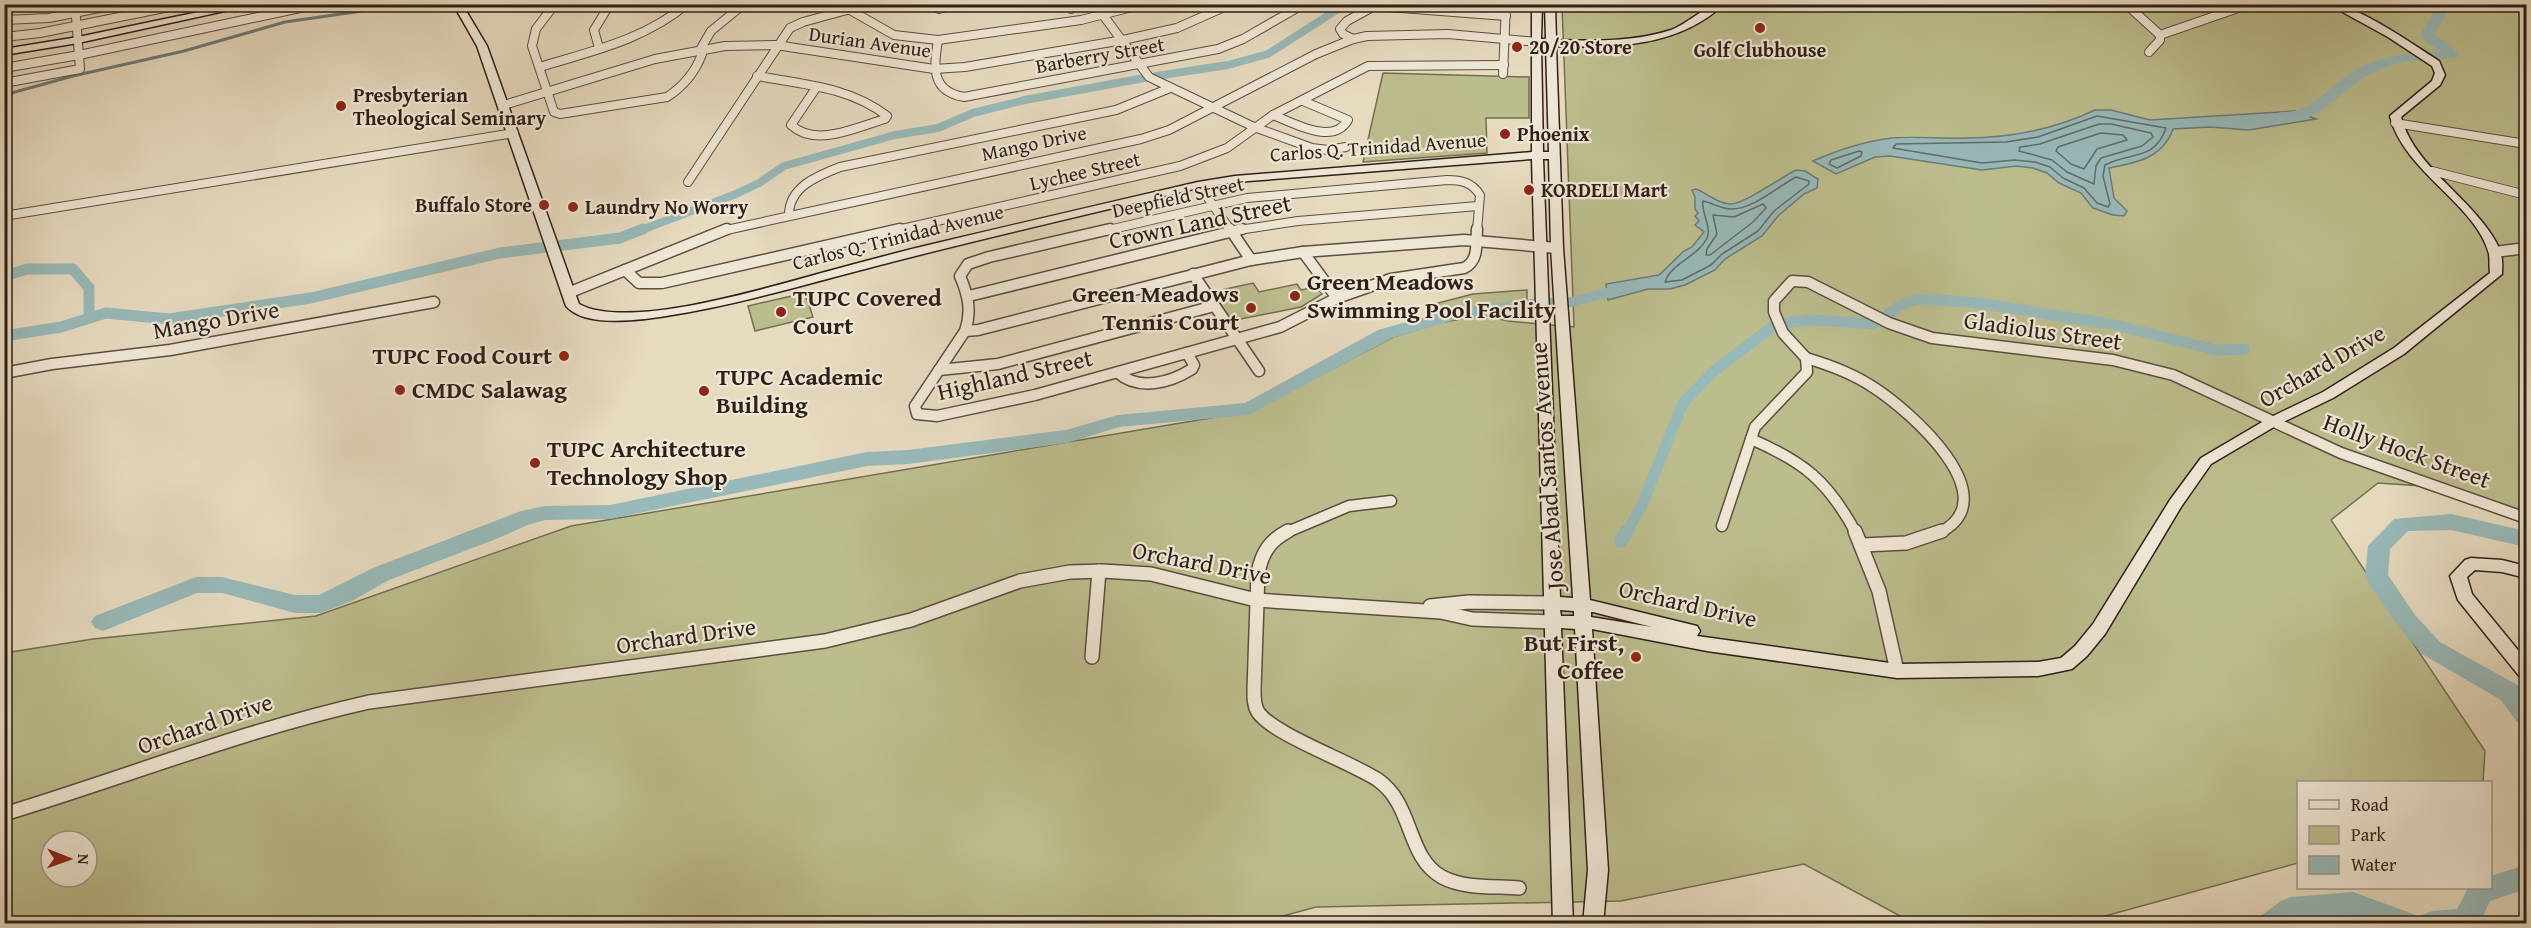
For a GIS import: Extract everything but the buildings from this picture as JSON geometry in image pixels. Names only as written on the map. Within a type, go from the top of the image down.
[{"type":"main road","points":[[4,52],[78,40],[253,4]]},
{"type":"main road","name":"Carlos Q. Trinidad Avenue","points":[[457,4],[477,34],[514,133],[552,252],[573,306],[598,315],[641,315],[676,311],[1198,185],[1276,174],[1537,155],[1556,156]]},
{"type":"main road","name":"Jose Abad Santos Avenue","points":[[1538,4],[1539,244],[1563,924]]},
{"type":"main road","name":"Jose Abad Santos Avenue","points":[[1550,4],[1557,245],[1591,733],[1598,870],[1593,924]]},
{"type":"main road","name":"Mango Drive","points":[[1538,40],[1620,42],[1653,38],[1684,27],[1720,4]]},
{"type":"main road","points":[[2331,4],[2391,35],[2435,63],[2440,70],[2441,77],[2395,116],[2395,123],[2405,142],[2477,221],[2495,252]]},
{"type":"main road","name":"Orchard Drive","points":[[1553,612],[1582,614],[1707,644],[1876,669],[1897,671],[2038,669],[2066,664],[2081,651],[2099,629],[2175,504],[2206,461],[2274,421],[2328,395],[2399,351],[2496,274],[2495,252]]},
{"type":"main road","points":[[2526,572],[2502,566],[2471,564],[2458,576],[2464,596],[2526,672]]},
{"type":"street","points":[[18,4],[39,4]]},
{"type":"street","points":[[4,83],[78,70],[81,67],[75,4]]},
{"type":"street","points":[[4,21],[34,20],[119,4]]},
{"type":"street","points":[[4,37],[77,26],[184,4]]},
{"type":"street","points":[[4,68],[80,55],[287,8],[319,4]]},
{"type":"street","points":[[555,4],[536,29],[532,46],[554,112],[560,114],[667,97],[677,91],[698,67],[702,54],[700,50],[711,31],[744,4]]},
{"type":"street","points":[[599,48],[594,30],[610,4]]},
{"type":"street","points":[[540,67],[642,34],[664,23],[687,4]]},
{"type":"street","points":[[688,182],[776,45],[790,28],[803,22],[869,4]]},
{"type":"street","points":[[927,4],[939,9],[959,4]]},
{"type":"street","points":[[850,10],[894,35],[938,40],[1023,27],[1052,25],[1144,4]]},
{"type":"street","name":"Durian Avenue","points":[[504,105],[655,59],[725,46],[776,45],[934,69],[965,67],[1123,40],[1177,28],[1231,4]]},
{"type":"street","name":"Barberry Street","points":[[934,69],[937,79],[950,93],[964,97],[1218,50],[1243,39],[1304,4]]},
{"type":"street","points":[[1503,38],[1506,4]]},
{"type":"street","points":[[2126,4],[2160,35]]},
{"type":"street","points":[[2160,35],[2244,6],[2258,4]]},
{"type":"street","points":[[1353,39],[1343,34],[1340,29],[1347,21],[1376,5],[1506,16]]},
{"type":"street","points":[[2512,5],[2526,9]]},
{"type":"street","points":[[1103,15],[1149,77],[1254,127],[1312,148],[1328,150],[1346,147]]},
{"type":"street","name":"Mango Drive","points":[[568,292],[724,230],[1169,130],[1316,54],[1353,39],[1367,36],[1448,34],[1538,40]]},
{"type":"street","points":[[2149,52],[2160,40],[2160,35]]},
{"type":"street","name":"Lychee Street","points":[[625,270],[639,283],[662,283],[1180,166],[1227,148],[1273,115],[1368,66],[1503,69],[1503,38]]},
{"type":"street","points":[[934,69],[938,40]]},
{"type":"street","points":[[757,76],[816,88],[861,99],[887,116],[885,119],[823,136],[814,136],[794,129],[791,125],[793,118],[816,88]]},
{"type":"street","points":[[789,215],[787,207],[793,195],[807,183],[840,167],[1116,110],[1170,88]]},
{"type":"street","points":[[1273,115],[1323,133],[1338,132],[1347,125],[1348,120],[1336,113],[1303,101]]},
{"type":"street","points":[[2395,123],[2526,144]]},
{"type":"street","points":[[4,216],[514,133]]},
{"type":"street","points":[[2432,171],[2526,195]]},
{"type":"street","name":"Deepfield Street","points":[[969,296],[960,276],[968,264],[1212,204],[1247,198],[1447,180],[1469,183],[1476,188],[1480,195],[1478,206]]},
{"type":"street","points":[[1203,191],[1251,260]]},
{"type":"street","points":[[1476,240],[1478,206]]},
{"type":"street","name":"Crown Land Street","points":[[969,296],[1231,231],[1298,221],[1478,206]]},
{"type":"street","points":[[965,330],[978,330],[1251,260],[1303,252],[1476,240],[1495,243],[1557,245]]},
{"type":"street","name":"Highland Street","points":[[939,370],[915,406],[917,414],[937,416],[1035,395],[1280,327],[1337,298],[1391,279],[1464,268],[1472,264],[1475,258],[1476,240]]},
{"type":"street","points":[[2495,252],[2526,248]]},
{"type":"street","points":[[1303,252],[1337,298]]},
{"type":"street","points":[[1193,274],[1258,371]]},
{"type":"street","name":"Gladiolus Street","points":[[1806,358],[1783,333],[1774,312],[1774,301],[1792,281],[1808,282],[1889,324],[1932,338],[2113,360],[2145,367],[2191,382],[2274,421]]},
{"type":"street","points":[[939,370],[965,330],[970,318],[969,296]]},
{"type":"street","name":"Mango Drive","points":[[4,373],[52,364],[170,350],[434,302]]},
{"type":"street","points":[[939,370],[998,364],[1214,306]]},
{"type":"street","points":[[1118,373],[1122,378],[1131,382],[1168,380],[1192,369],[1194,365],[1187,353]]},
{"type":"street","points":[[1722,526],[1755,427],[1807,372],[1806,358],[1832,366],[1861,379],[1888,397],[1931,438],[1958,475],[1965,490],[1960,516],[1953,525],[1941,532],[1895,545],[1863,545]]},
{"type":"street","name":"Holly Hock Street","points":[[2274,421],[2341,453],[2526,518]]},
{"type":"street","points":[[1751,439],[1798,462],[1811,471],[1834,498],[1863,545],[1877,588],[1897,671]]},
{"type":"street","points":[[1391,501],[1349,506],[1286,532],[1272,541],[1261,556],[1254,682],[1255,700],[1259,713],[1275,727],[1374,778],[1390,789],[1400,805],[1421,857],[1442,877],[1457,882],[1519,888]]},
{"type":"street","points":[[1092,657],[1099,571]]},
{"type":"street","name":"Orchard Drive","points":[[4,814],[78,793],[322,711],[825,641],[883,628],[1005,585],[1048,576],[1099,571],[1136,572],[1162,575],[1236,597],[1257,600],[1441,612],[1472,619],[1553,612]]},
{"type":"street","name":"Orchard Drive","points":[[1379,607],[1469,602],[1553,612]]},
{"type":"green space","points":[[1562,5],[2526,5],[2526,524],[2423,486],[2378,483],[2331,520],[2485,751],[2483,781],[2297,781],[2297,863],[2076,924],[1913,923],[1804,864],[1621,901],[1316,907],[1253,924],[5,924],[5,653],[93,639],[316,616],[571,526],[1252,411],[1393,337],[1439,323],[1483,315],[1508,321],[1574,327]]},
{"type":"green space","points":[[1383,73],[1529,77],[1529,118],[1486,118],[1487,153],[1363,162]]},
{"type":"green space","points":[[1253,283],[1259,292],[1297,284],[1301,290],[1316,287],[1322,294],[1301,307],[1231,321],[1212,292]]},
{"type":"green space","points":[[1527,290],[1527,302],[1441,315],[1438,303],[1473,294]]},
{"type":"green space","name":"TUPC Covered Court","points":[[805,293],[813,317],[755,331],[748,306]]},
{"type":"water","points":[[2095,110],[2111,110],[2150,120],[2295,111],[2316,119],[2249,130],[2210,127],[2173,129],[2163,147],[2147,158],[2109,168],[2114,198],[2127,211],[2124,216],[2093,208],[2081,193],[2059,183],[2047,173],[2033,168],[2016,166],[1982,170],[1890,156],[1875,157],[1836,174],[1813,161],[1852,146],[1892,138],[1983,138],[2016,134],[2048,127]]},
{"type":"water","points":[[1796,170],[1805,171],[1818,179],[1817,188],[1804,194],[1778,216],[1762,236],[1725,259],[1715,270],[1685,285],[1670,289],[1648,289],[1608,300],[1606,284],[1659,275],[1684,251],[1692,247],[1704,232],[1695,225],[1699,221],[1695,216],[1698,213],[1695,209],[1695,197],[1692,190],[1696,189],[1726,204],[1737,203]]},
{"type":"waterway","points":[[4,95],[73,76],[184,51],[285,22],[362,11],[387,4]]},
{"type":"waterway","points":[[1156,76],[1228,65],[1268,54],[1346,4]]},
{"type":"waterway","points":[[2278,117],[2302,115],[2319,106],[2356,76],[2385,62],[2407,57],[2451,55],[2427,34],[2447,4]]},
{"type":"waterway","points":[[639,231],[736,194],[759,183],[784,166],[895,135],[938,128],[973,113],[1025,100],[1144,78]]},
{"type":"waterway","points":[[4,336],[61,327],[106,313],[169,319],[311,298],[500,253],[620,238],[643,229]]},
{"type":"waterway","points":[[4,276],[27,269],[73,269],[89,288],[89,318]]},
{"type":"waterway","points":[[103,622],[196,585],[222,585],[295,604],[321,604],[344,595],[381,574],[488,534],[521,519],[545,513],[610,512],[867,459],[908,457],[1067,436],[1118,421],[1249,409],[1385,334],[1452,315],[1538,303],[1567,303],[1633,286]]},
{"type":"waterway","points":[[1626,533],[1641,507],[1683,403],[1714,371],[1771,328],[1791,322],[1814,320],[1874,324],[1904,303],[1916,300],[1938,300],[1978,303],[2110,324],[2216,350],[2244,349]]},
{"type":"waterway","points":[[2526,539],[2451,522],[2402,524],[2379,546],[2376,576],[2407,621],[2431,648],[2510,693],[2526,715]]},
{"type":"waterway","points":[[1621,541],[1627,531]]},
{"type":"waterway","points":[[2492,888],[2526,877]]},
{"type":"waterway","points":[[2432,924],[2466,922],[2480,892],[2489,889]]},
{"type":"waterway","points":[[2272,924],[2291,910],[2353,905],[2406,924]]},
{"type":"place","name":"Golf Clubhouse","points":[[1760,28]]},
{"type":"place","name":"20/20 Store","points":[[1517,47]]},
{"type":"place","name":"Presbyterian Theological Seminary","points":[[341,106]]},
{"type":"place","name":"Phoenix","points":[[1505,134]]},
{"type":"place","name":"KORDELI Mart","points":[[1529,190]]},
{"type":"place","name":"Buffalo Store","points":[[544,205]]},
{"type":"place","name":"Laundry No Worry","points":[[573,207]]},
{"type":"place","name":"Green Meadows Swimming Pool Facility","points":[[1295,296]]},
{"type":"place","name":"Green Meadows Tennis Court","points":[[1251,308]]},
{"type":"place","name":"TUPC Covered Court","points":[[781,312]]},
{"type":"place","name":"TUPC Food Court","points":[[564,356]]},
{"type":"place","name":"CMDC Salawag","points":[[400,390]]},
{"type":"place","name":"TUPC Academic Building","points":[[704,391]]},
{"type":"place","name":"TUPC Architecture Technology Shop","points":[[535,463]]},
{"type":"place","name":"But First, Coffee","points":[[1636,657]]}]
